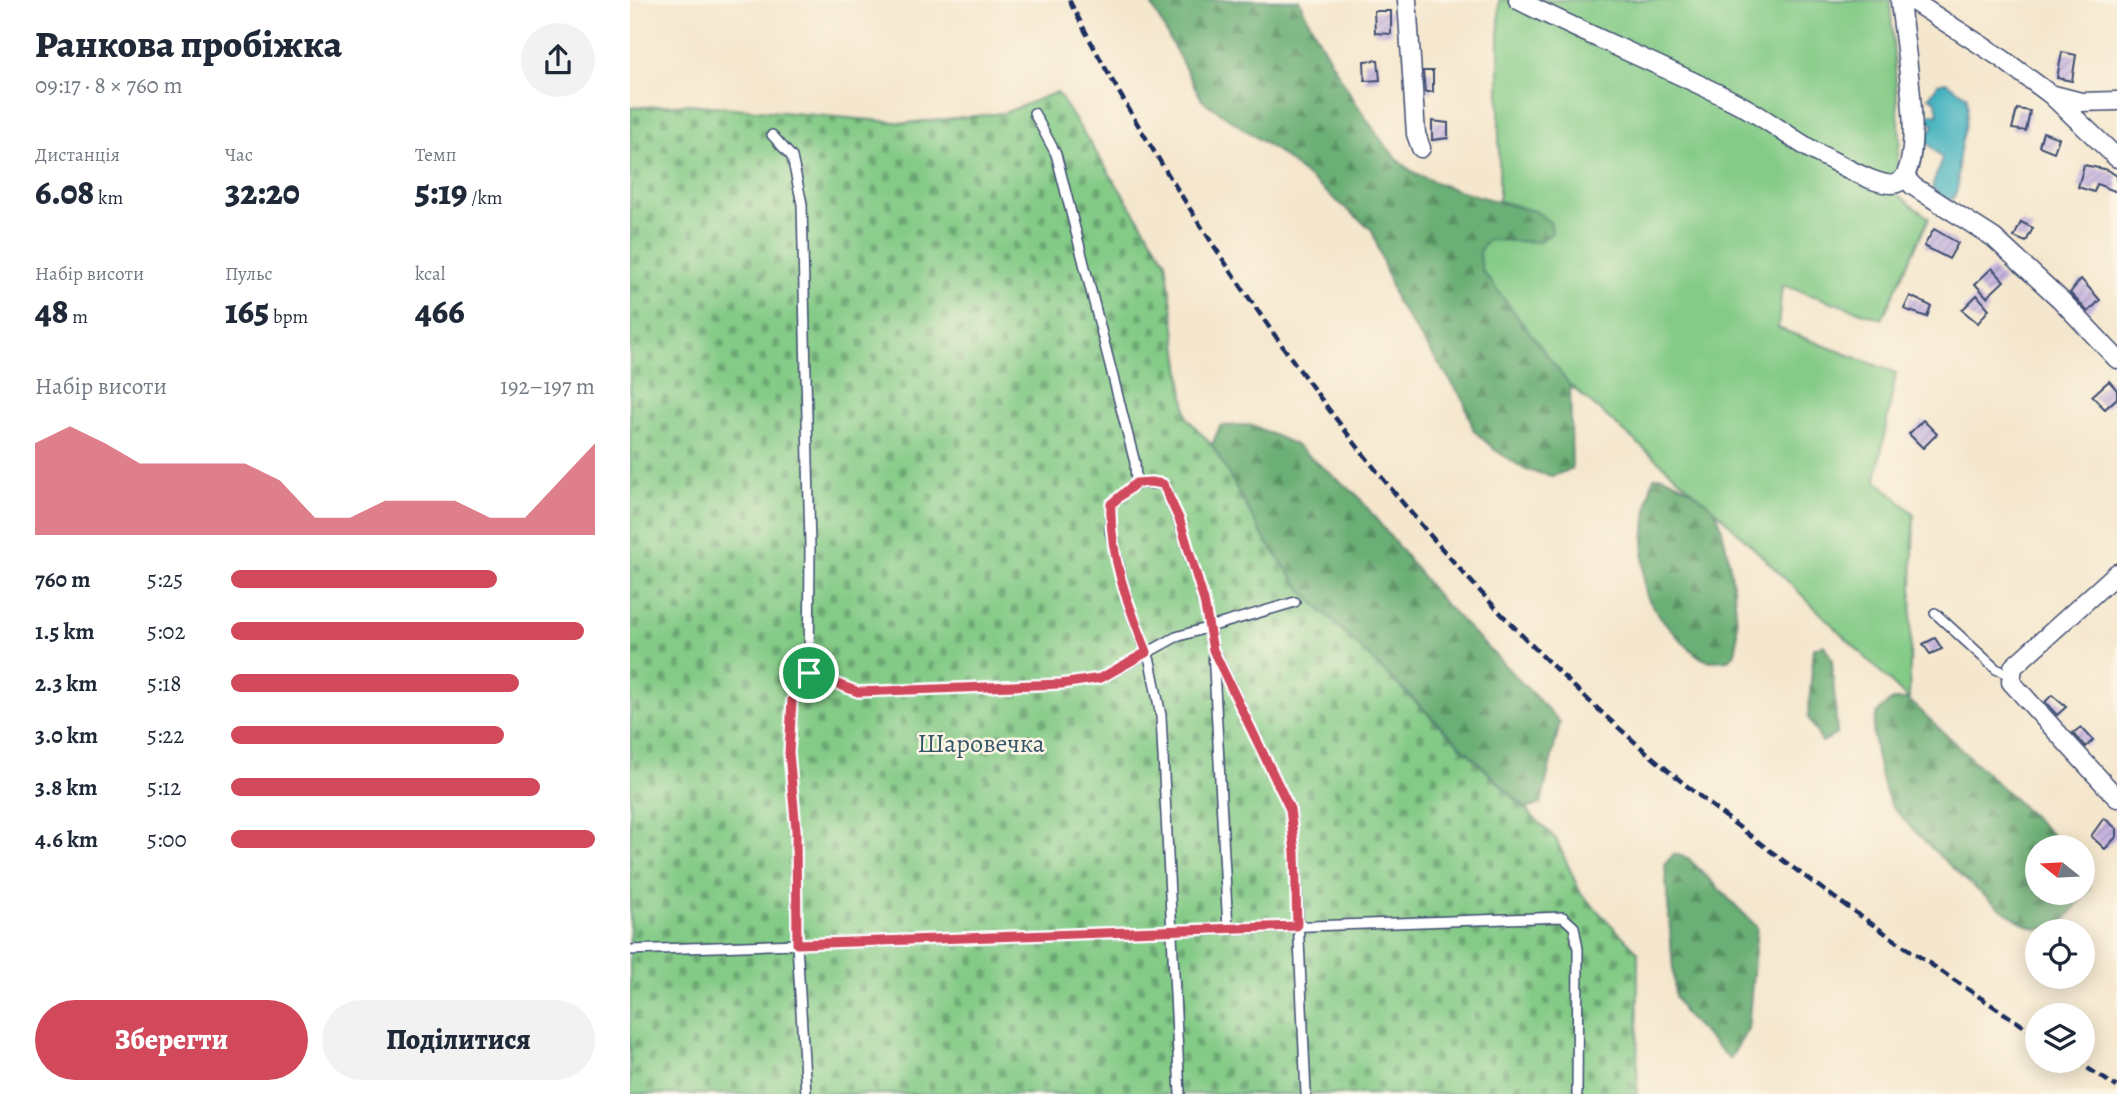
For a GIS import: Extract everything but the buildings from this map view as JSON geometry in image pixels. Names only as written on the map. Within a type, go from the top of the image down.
[{"type":"street","points":[[1407,0],[1416,134],[1421,148]]},
{"type":"street","points":[[1518,0],[1739,104],[1792,140],[1872,180],[1889,185],[1898,183],[1905,177],[1911,161],[1913,134],[1900,0]]},
{"type":"street","points":[[1911,0],[2001,58],[2050,94],[2117,158]]},
{"type":"street","points":[[2050,94],[2081,102],[2117,101]]},
{"type":"street","points":[[1905,177],[1913,186],[1994,238],[2061,300],[2117,359]]},
{"type":"street","points":[[2117,573],[2013,667],[2010,675],[2011,682],[2117,798]]},
{"type":"lane","points":[[1034,113],[1056,154],[1135,463],[1136,483]]},
{"type":"lane","points":[[772,135],[792,157],[802,204],[810,547],[809,673],[792,700],[789,753],[796,830],[797,944],[806,1094]]},
{"type":"lane","points":[[1180,1094],[1174,931],[1161,716],[1147,652],[1128,604],[1110,531],[1111,504],[1136,483],[1163,484],[1180,521],[1209,629],[1213,650],[1227,929]]},
{"type":"lane","points":[[809,673],[858,692],[1061,684],[1101,678],[1176,637],[1295,602]]},
{"type":"lane","points":[[1935,612],[1996,669],[2010,675]]},
{"type":"lane","points":[[1213,650],[1290,809],[1295,852],[1306,1094]]},
{"type":"lane","points":[[630,950],[1563,917],[1574,927],[1578,949],[1577,1094]]},
{"type":"green space","points":[[1149,0],[1299,0],[1363,114],[1406,167],[1450,187],[1537,212],[1551,223],[1552,233],[1539,242],[1489,240],[1482,270],[1570,385],[1572,469],[1552,476],[1526,470],[1495,450],[1474,431],[1463,399],[1396,301],[1372,230],[1279,153],[1202,100]]},
{"type":"green space","points":[[1499,0],[1890,0],[1900,139],[1894,192],[1929,218],[1882,319],[1782,285],[1778,328],[1896,373],[1876,480],[1914,514],[1909,700],[1714,509],[1570,385],[1482,270],[1479,252],[1488,240],[1539,242],[1552,233],[1551,223],[1537,212],[1499,201]]},
{"type":"green space","name":"Шаровечка","points":[[1057,92],[1166,261],[1187,418],[1212,445],[1265,540],[1303,592],[1556,839],[1581,894],[1638,952],[1637,1094],[630,1094],[630,108],[689,104],[906,123],[1004,113]]},
{"type":"green space","points":[[1251,425],[1294,444],[1357,495],[1441,600],[1560,722],[1541,804],[1526,809],[1303,592],[1265,540],[1212,445],[1220,426]]},
{"type":"green space","points":[[1662,476],[1702,498],[1718,517],[1728,555],[1737,624],[1735,652],[1728,660],[1708,661],[1691,650],[1673,632],[1647,596],[1644,572],[1646,518],[1654,477]]},
{"type":"green space","points":[[1824,645],[1832,660],[1837,734],[1822,742],[1808,717],[1814,648]]},
{"type":"green space","points":[[1893,700],[1909,700],[2052,835],[2025,835],[2025,905],[2077,905],[2066,919],[2025,919],[2025,924],[2006,912],[1940,857],[1893,807],[1876,754],[1875,720],[1883,707]]},
{"type":"green space","points":[[1674,854],[1688,858],[1757,927],[1748,1029],[1730,1059],[1685,1015],[1675,996],[1665,864]]},
{"type":"water","points":[[1946,82],[1967,96],[1968,106],[1957,187],[1953,199],[1947,200],[1932,188],[1942,158],[1925,140],[1934,125],[1927,120],[1931,114],[1938,114],[1936,101],[1929,97],[1938,84]]},
{"type":"railway","points":[[1069,0],[1106,70],[1167,173],[1278,340],[1374,467],[1477,588],[1590,702],[1697,794],[1840,902],[2025,1027]]},
{"type":"railway","points":[[2095,1073],[2117,1087]]},
{"type":"route","points":[[1136,483],[1163,484],[1180,521],[1204,601],[1213,650],[1290,809],[1295,852],[1297,926],[797,944],[796,830],[789,753],[792,700],[809,673],[858,692],[1061,684],[1101,678],[1147,652],[1128,604],[1110,531],[1111,504],[1136,483]]}]
